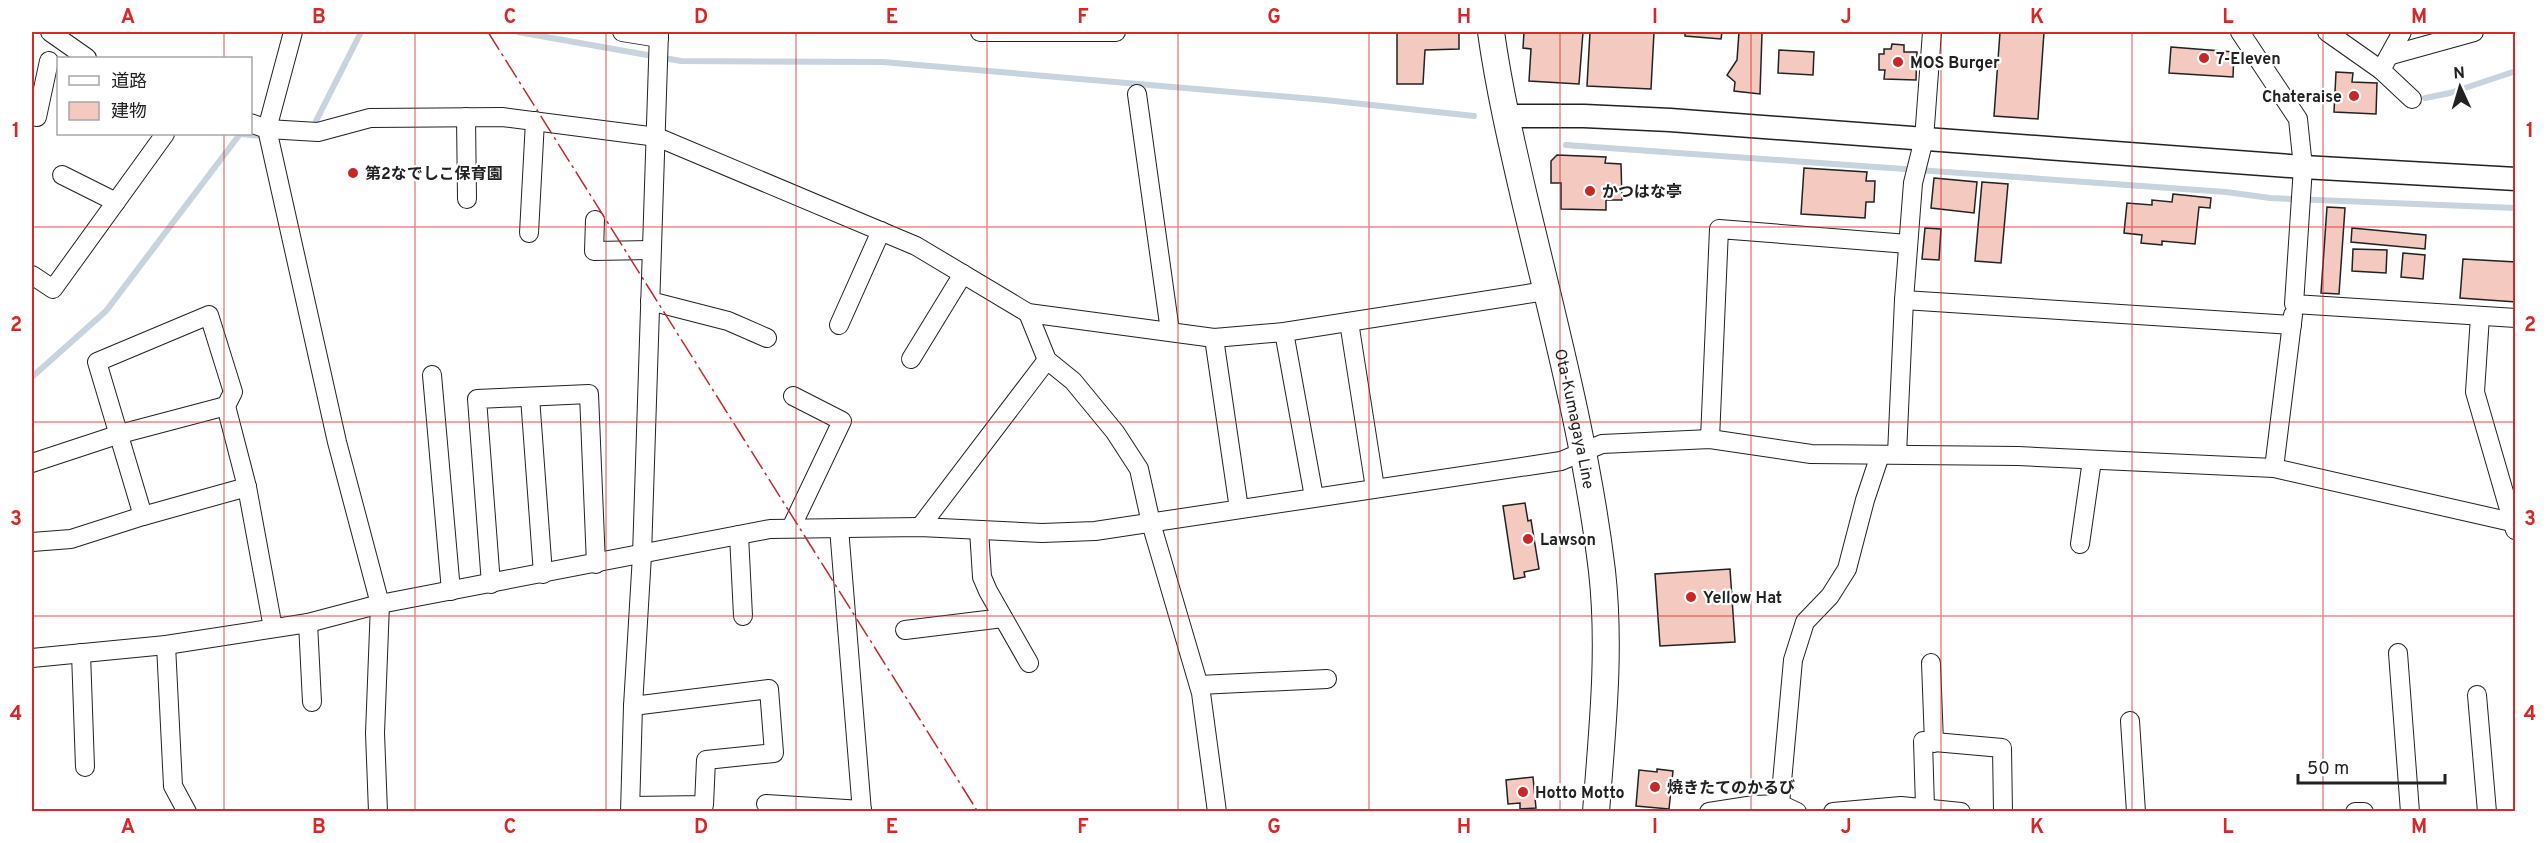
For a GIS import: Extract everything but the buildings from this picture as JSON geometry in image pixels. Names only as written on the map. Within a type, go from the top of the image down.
[{"type":"main road","name":"Ota-Kumagaya Line","points":[[1491,32],[1506,116],[1582,453],[1602,572],[1606,634],[1596,812]]},
{"type":"street","points":[[50,32],[86,57]]},
{"type":"street","points":[[293,32],[259,126],[337,442],[380,604],[375,733],[378,812]]},
{"type":"street","points":[[622,32],[659,38],[642,555],[633,705],[630,809],[704,805],[706,760],[774,753],[769,688],[633,705]]},
{"type":"street","points":[[980,32],[1116,32]]},
{"type":"street","points":[[1780,804],[1793,660],[1805,622],[1830,596],[1847,569],[1864,500],[1889,454],[1913,183],[1924,139],[1932,32]]},
{"type":"street","points":[[2240,32],[2298,119],[2303,176],[2292,325],[2274,468]]},
{"type":"street","points":[[2327,32],[2386,63],[2412,99]]},
{"type":"street","points":[[2386,63],[2402,32]]},
{"type":"street","points":[[2386,63],[2474,32]]},
{"type":"street","points":[[32,66],[54,61],[37,117]]},
{"type":"street","points":[[1137,94],[1170,331]]},
{"type":"street","points":[[1506,116],[1584,116],[1924,139],[2303,176],[2516,179]]},
{"type":"street","points":[[259,126],[318,132],[370,117],[502,117],[657,137],[916,246],[1028,313],[1214,338],[1284,332],[1546,291]]},
{"type":"street","points":[[466,117],[467,199]]},
{"type":"street","points":[[529,233],[535,121]]},
{"type":"street","points":[[32,275],[53,289],[164,135]]},
{"type":"street","points":[[62,175],[116,202]]},
{"type":"street","points":[[595,220],[594,251],[651,250]]},
{"type":"street","points":[[1710,440],[1719,229],[1908,244]]},
{"type":"street","points":[[839,325],[881,231]]},
{"type":"street","points":[[911,359],[963,274]]},
{"type":"street","points":[[1904,300],[2292,325]]},
{"type":"street","points":[[650,301],[728,321],[767,338]]},
{"type":"street","points":[[2294,304],[2516,318]]},
{"type":"street","points":[[1028,313],[1047,360],[1073,381],[1115,432],[1139,469],[1151,522],[1199,684],[1217,812]]},
{"type":"street","points":[[143,516],[97,363],[210,315],[233,392],[226,406],[247,488],[273,628]]},
{"type":"street","points":[[2480,316],[2475,393],[2515,526]]},
{"type":"street","points":[[1349,322],[1375,488]]},
{"type":"street","points":[[1284,332],[1314,497]]},
{"type":"street","points":[[1214,338],[1239,509]]},
{"type":"street","points":[[920,527],[1047,360]]},
{"type":"street","points":[[432,375],[451,591]]},
{"type":"street","points":[[491,584],[477,399],[589,394],[596,564]]},
{"type":"street","points":[[791,528],[842,421],[793,396]]},
{"type":"street","points":[[530,397],[543,574]]},
{"type":"street","points":[[32,463],[120,434],[226,406]]},
{"type":"street","points":[[32,658],[166,645],[308,623],[380,604],[770,529],[920,527],[1042,533],[1095,531],[1561,461],[1602,444],[1710,440],[1811,454],[2018,456],[2274,468],[2515,526]]},
{"type":"street","points":[[2080,544],[2092,460]]},
{"type":"street","points":[[32,543],[71,539],[143,516],[247,488]]},
{"type":"street","points":[[766,804],[862,811],[839,528]]},
{"type":"street","points":[[979,530],[982,577],[1029,663]]},
{"type":"street","points":[[739,535],[743,616]]},
{"type":"street","points":[[905,630],[1003,618]]},
{"type":"street","points":[[308,623],[312,702]]},
{"type":"street","points":[[166,645],[173,786],[187,812]]},
{"type":"street","points":[[81,653],[85,767]]},
{"type":"street","points":[[2398,653],[2410,812]]},
{"type":"street","points":[[1931,663],[1934,743]]},
{"type":"street","points":[[1199,684],[1327,679]]},
{"type":"street","points":[[2477,695],[2487,812]]},
{"type":"street","points":[[2130,721],[2136,812]]},
{"type":"street","points":[[1924,807],[1923,741],[2002,748],[2004,812]]},
{"type":"street","points":[[1709,812],[1754,805],[1780,804],[1797,812]]},
{"type":"street","points":[[1833,812],[1901,806],[1953,811]]},
{"type":"street","points":[[2355,812],[2364,812]]},
{"type":"waterway","points":[[314,131],[316,121],[361,32]]},
{"type":"waterway","points":[[518,32],[681,61],[883,62],[1325,100],[1474,116]]},
{"type":"waterway","points":[[2425,98],[2450,93],[2516,71]]},
{"type":"waterway","points":[[32,377],[106,311],[239,135]]},
{"type":"waterway","points":[[252,135],[263,136]]},
{"type":"waterway","points":[[1566,145],[2226,192],[2270,198],[2516,208]]},
{"type":"power","points":[[488,32],[978,812]]},
{"type":"place","name":"7-Eleven","points":[[2204,58]]},
{"type":"place","name":"MOS Burger","points":[[1898,62]]},
{"type":"place","name":"Chateraise","points":[[2354,96]]},
{"type":"place","name":"第2なでしこ保育園","points":[[353,173]]},
{"type":"place","name":"かつはな亭","points":[[1590,191]]},
{"type":"place","name":"Lawson","points":[[1528,539]]},
{"type":"place","name":"Yellow Hat","points":[[1691,597]]},
{"type":"place","name":"焼きたてのかるび","points":[[1655,787]]},
{"type":"place","name":"Hotto Motto","points":[[1523,792]]}]
